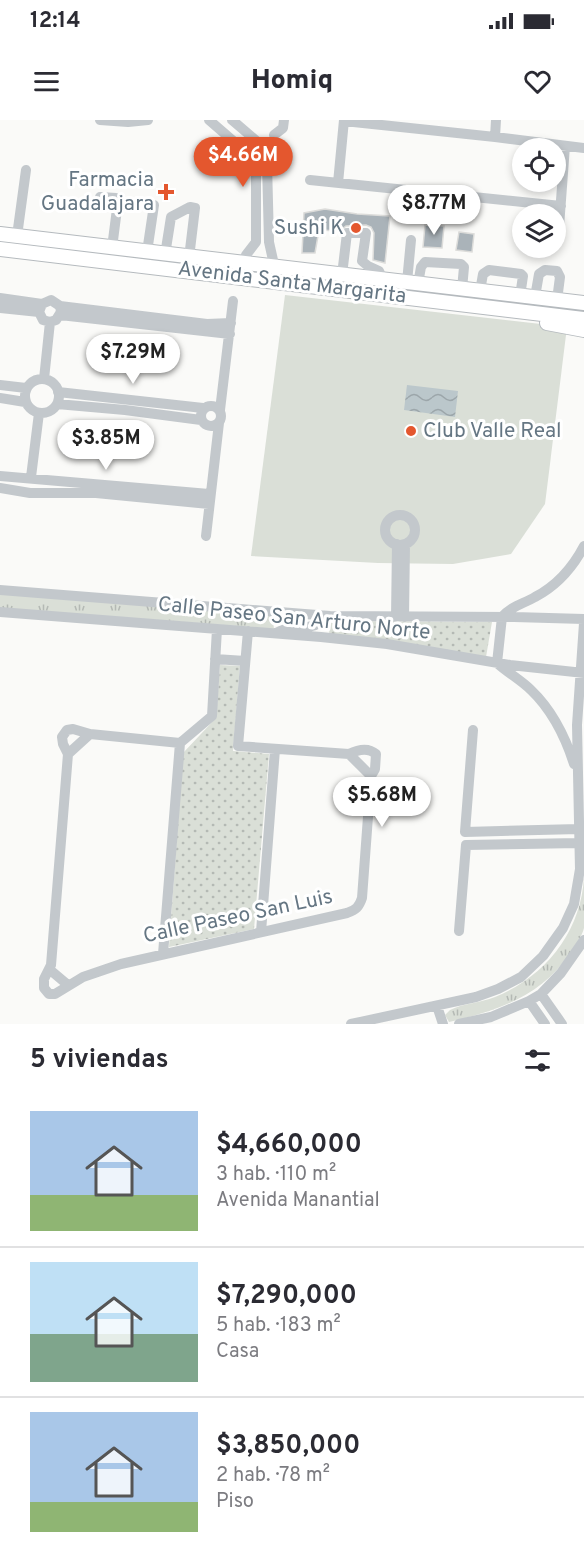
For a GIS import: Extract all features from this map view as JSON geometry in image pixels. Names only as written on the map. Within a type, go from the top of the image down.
[{"type":"main road","name":"Avenida Santa Margarita","points":[[0,234],[112,248],[146,259],[220,274],[584,319]]},
{"type":"main road","name":"Avenida Santa Margarita","points":[[0,249],[146,259],[165,255],[584,303]]},
{"type":"main road","points":[[146,259],[150,257],[187,261],[194,258]]},
{"type":"main road","points":[[220,274],[264,276],[273,267]]},
{"type":"main road","points":[[520,296],[482,298],[487,307],[510,317],[584,330]]},
{"type":"street","points":[[100,120],[128,122],[148,120]]},
{"type":"street","points":[[209,120],[239,146],[256,166],[262,181],[273,267]]},
{"type":"street","points":[[232,120],[260,143],[267,163],[262,181],[256,242],[250,248],[243,264]]},
{"type":"street","points":[[274,135],[283,128],[284,120]]},
{"type":"street","points":[[495,136],[496,120]]},
{"type":"street","points":[[338,183],[344,121],[411,124],[512,138]]},
{"type":"street","points":[[566,146],[584,148]]},
{"type":"street","points":[[17,236],[26,170]]},
{"type":"street","points":[[310,180],[542,204]]},
{"type":"street","points":[[100,196],[116,198],[118,201],[112,248]]},
{"type":"street","points":[[146,259],[154,205]]},
{"type":"street","points":[[165,255],[171,217],[190,207],[195,208],[194,258]]},
{"type":"street","points":[[342,275],[347,233],[366,233],[362,261],[379,271],[383,280]]},
{"type":"street","points":[[411,240],[412,283]]},
{"type":"street","points":[[412,283],[425,262],[461,264],[464,267],[462,289]]},
{"type":"street","points":[[480,291],[483,274],[489,270],[521,274],[523,276],[520,296]]},
{"type":"street","points":[[535,297],[539,274],[545,270],[557,271],[560,278],[557,300]]},
{"type":"street","points":[[0,298],[40,308]]},
{"type":"street","points":[[0,308],[40,308],[51,300],[60,311],[230,328]]},
{"type":"street","points":[[206,536],[233,301]]},
{"type":"street","points":[[40,308],[43,320],[50,322],[56,320],[60,311]]},
{"type":"street","points":[[44,379],[50,322]]},
{"type":"street","points":[[44,379],[56,386],[57,404],[50,412],[39,413],[28,407],[25,402],[26,388],[31,383],[44,379]]},
{"type":"street","points":[[0,385],[26,388]]},
{"type":"street","points":[[58,392],[201,420],[209,426],[219,423]]},
{"type":"street","points":[[0,398],[25,402]]},
{"type":"street","points":[[57,404],[125,404],[203,408],[212,405],[220,410]]},
{"type":"street","points":[[201,420],[200,414],[203,408]]},
{"type":"street","points":[[31,477],[39,413]]},
{"type":"street","points":[[0,476],[31,477],[112,490],[209,499]]},
{"type":"street","points":[[18,491],[16,483],[20,477]]},
{"type":"street","points":[[43,493],[44,479]]},
{"type":"street","points":[[0,488],[43,493],[112,490]]},
{"type":"street","points":[[400,617],[401,544]]},
{"type":"street","points":[[577,773],[567,742],[553,715],[530,689],[498,663],[502,617],[513,607],[529,601],[551,586],[567,571],[584,546]]},
{"type":"street","name":"Calle Paseo San Arturo Norte","points":[[0,590],[320,615],[502,617],[584,621]]},
{"type":"street","name":"Calle Paseo San Arturo Norte","points":[[0,612],[387,644],[498,663],[582,672]]},
{"type":"street","points":[[275,633],[286,627],[315,626],[319,623],[320,615]]},
{"type":"street","points":[[351,1024],[476,997],[498,989],[521,977],[543,956],[562,928],[574,904],[580,869],[577,725],[584,621]]},
{"type":"street","points":[[163,954],[180,743],[212,716],[217,629]]},
{"type":"street","name":"Calle Paseo San Luis","points":[[180,743],[90,735],[73,729],[67,730],[62,737],[69,754],[51,965],[44,979],[44,988],[49,994],[55,994],[68,985],[102,970],[163,954],[348,913],[358,907],[363,898],[371,776],[377,757],[375,752],[358,750],[349,754],[238,746],[248,631]]},
{"type":"street","points":[[215,659],[245,660]]},
{"type":"street","points":[[473,730],[465,832],[579,830]]},
{"type":"street","points":[[69,754],[90,735]]},
{"type":"street","points":[[261,932],[275,749]]},
{"type":"street","points":[[349,754],[371,776]]},
{"type":"street","points":[[459,931],[465,845],[579,843]]},
{"type":"street","points":[[459,1024],[490,1017],[541,994],[561,974],[584,940]]},
{"type":"street","points":[[49,969],[68,985]]},
{"type":"street","points":[[541,994],[562,1024]]},
{"type":"street","points":[[529,1001],[545,1024]]},
{"type":"street","points":[[437,1006],[443,1024]]},
{"type":"green space","name":"Club Valle Real","points":[[285,295],[567,327],[545,504],[511,554],[453,564],[378,563],[251,556]]},
{"type":"green space","points":[[0,592],[272,612],[274,629],[0,608]]},
{"type":"green space","points":[[330,621],[492,622],[486,657],[329,635]]},
{"type":"green space","points":[[220,665],[240,666],[233,751],[269,754],[254,929],[169,947],[183,753],[216,718]]},
{"type":"green space","points":[[584,877],[584,928],[582,935],[559,968],[532,991],[517,1000],[484,1013],[449,1022],[445,1015],[450,1010],[495,997],[530,978],[544,965],[568,934],[576,916]]},
{"type":"water","points":[[407,385],[458,391],[455,417],[404,410]]},
{"type":"building","points":[[325,209],[390,216],[385,263],[373,260],[374,233],[371,227],[366,225],[346,226],[340,231],[319,230],[315,253],[302,253],[304,213]]},
{"type":"building","points":[[425,225],[444,226],[442,248],[423,247]]},
{"type":"building","points":[[459,232],[474,234],[472,252],[456,250]]},
{"type":"place","name":"Farmacia Guadalajara","points":[[166,192]]},
{"type":"place","name":"Sushi K","points":[[356,228]]},
{"type":"place","name":"Club Valle Real","points":[[411,431]]}]
